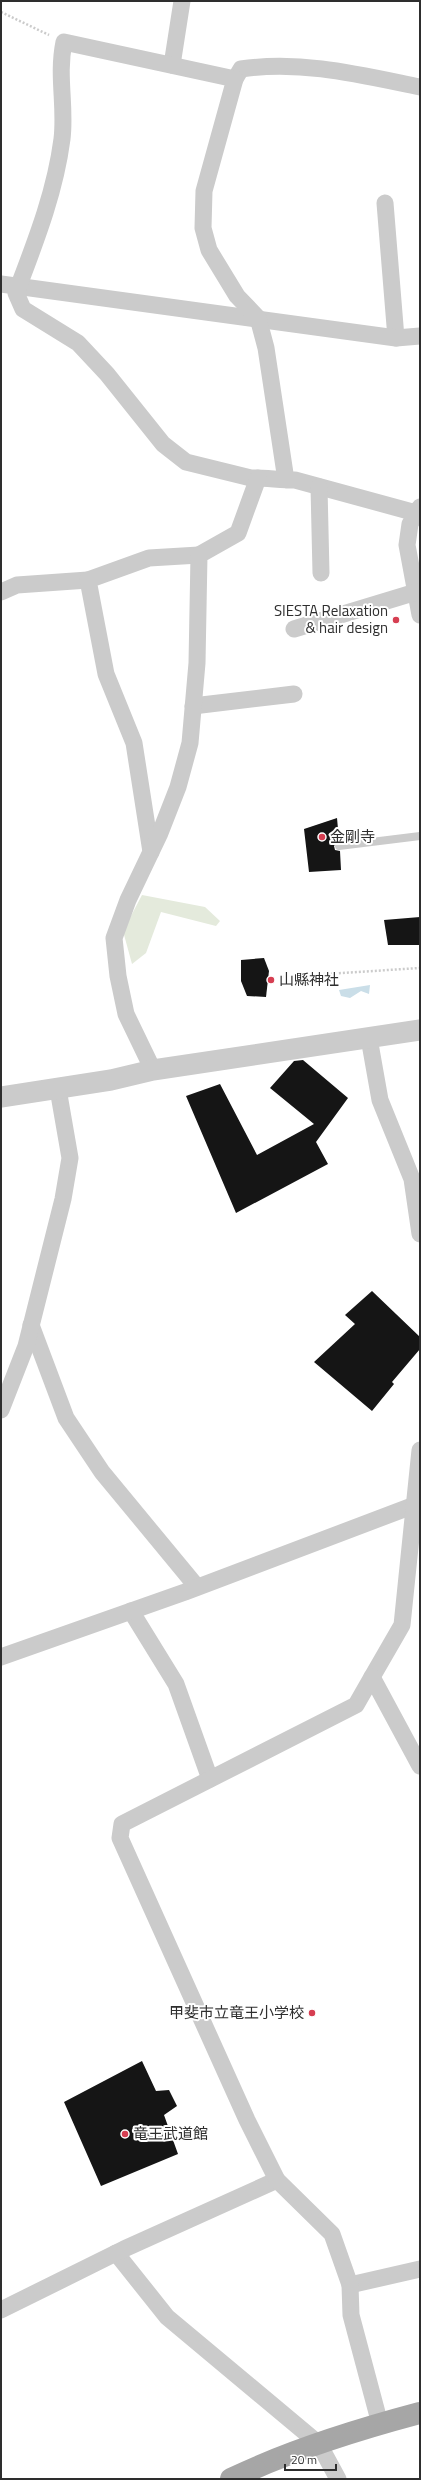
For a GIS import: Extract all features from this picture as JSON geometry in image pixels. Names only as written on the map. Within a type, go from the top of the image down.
[{"type":"main road","points":[[231,2479],[261,2464],[380,2424],[420,2413]]},
{"type":"street","points":[[172,65],[182,1]]},
{"type":"street","points":[[235,79],[64,42],[60,63],[62,138],[50,201],[16,293],[23,309],[78,343],[106,374],[163,444],[186,462],[258,478],[286,480],[418,510],[410,524],[407,545],[420,615]]},
{"type":"street","points":[[286,480],[266,348],[258,318],[237,296],[209,250],[203,228],[204,191],[235,79],[242,69],[269,65],[335,70],[420,87]]},
{"type":"street","points":[[385,203],[396,338]]},
{"type":"street","points":[[1,284],[396,338],[420,336]]},
{"type":"street","points":[[1,592],[17,585],[88,580],[149,558],[199,555],[238,533],[258,478]]},
{"type":"street","points":[[319,487],[321,573]]},
{"type":"street","points":[[153,1070],[126,1014],[118,976],[114,938],[128,900],[151,852],[178,787],[190,743],[197,663],[199,555]]},
{"type":"street","points":[[88,580],[106,674],[134,743],[151,852]]},
{"type":"street","points":[[294,629],[416,592]]},
{"type":"street","points":[[193,706],[294,694]]},
{"type":"street","points":[[1,1098],[111,1080],[153,1070],[420,1030]]},
{"type":"street","points":[[369,1038],[380,1100],[417,1195],[420,1234]]},
{"type":"street","points":[[1,1410],[26,1346],[63,1199],[70,1158],[58,1089]]},
{"type":"street","points":[[31,1325],[66,1418],[102,1472],[197,1587]]},
{"type":"street","points":[[380,2424],[351,2315],[350,2285],[332,2234],[277,2180],[247,2120],[120,1838],[122,1824],[356,1705],[402,1625],[417,1504],[420,1450]]},
{"type":"street","points":[[1,1657],[197,1587],[417,1504]]},
{"type":"street","points":[[131,1611],[176,1684],[210,1779]]},
{"type":"street","points":[[372,1677],[420,1766]]},
{"type":"street","points":[[1,2310],[116,2253],[277,2180]]},
{"type":"street","points":[[116,2253],[167,2317],[319,2444],[338,2479]]},
{"type":"street","points":[[350,2285],[420,2269]]},
{"type":"lane","points":[[340,846],[420,836]]},
{"type":"path","points":[[1,12],[64,42]]},
{"type":"path","points":[[278,977],[420,968]]},
{"type":"shaded area","points":[[142,895],[205,907],[220,921],[216,926],[161,912],[146,953],[132,964],[123,931]]},
{"type":"water","points":[[370,985],[369,994],[361,991],[350,998],[341,996],[339,990]]},
{"type":"building","name":"金剛寺","points":[[337,818],[339,840],[334,846],[335,850],[340,851],[341,870],[309,872],[304,829]]},
{"type":"building","points":[[420,917],[420,945],[388,945],[384,920]]},
{"type":"building","points":[[264,958],[269,971],[266,997],[247,996],[241,981],[241,960]]},
{"type":"building","points":[[303,1060],[348,1098],[316,1142],[328,1164],[236,1213],[186,1096],[220,1084],[257,1155],[314,1124],[270,1088],[294,1061]]},
{"type":"building","points":[[372,1291],[420,1337],[420,1349],[392,1382],[394,1384],[372,1411],[314,1362],[355,1324],[345,1315]]},
{"type":"building","name":"竜王武道館","points":[[142,2061],[156,2091],[169,2090],[177,2106],[164,2115],[178,2154],[101,2186],[64,2102]]},
{"type":"place","name":"SIESTA Relaxation & hair design","points":[[396,620]]},
{"type":"place","name":"金剛寺","points":[[322,837]]},
{"type":"place","name":"山縣神社","points":[[271,980]]},
{"type":"place","name":"甲斐市立竜王小学校","points":[[312,2013]]},
{"type":"place","name":"竜王武道館","points":[[125,2134]]}]
